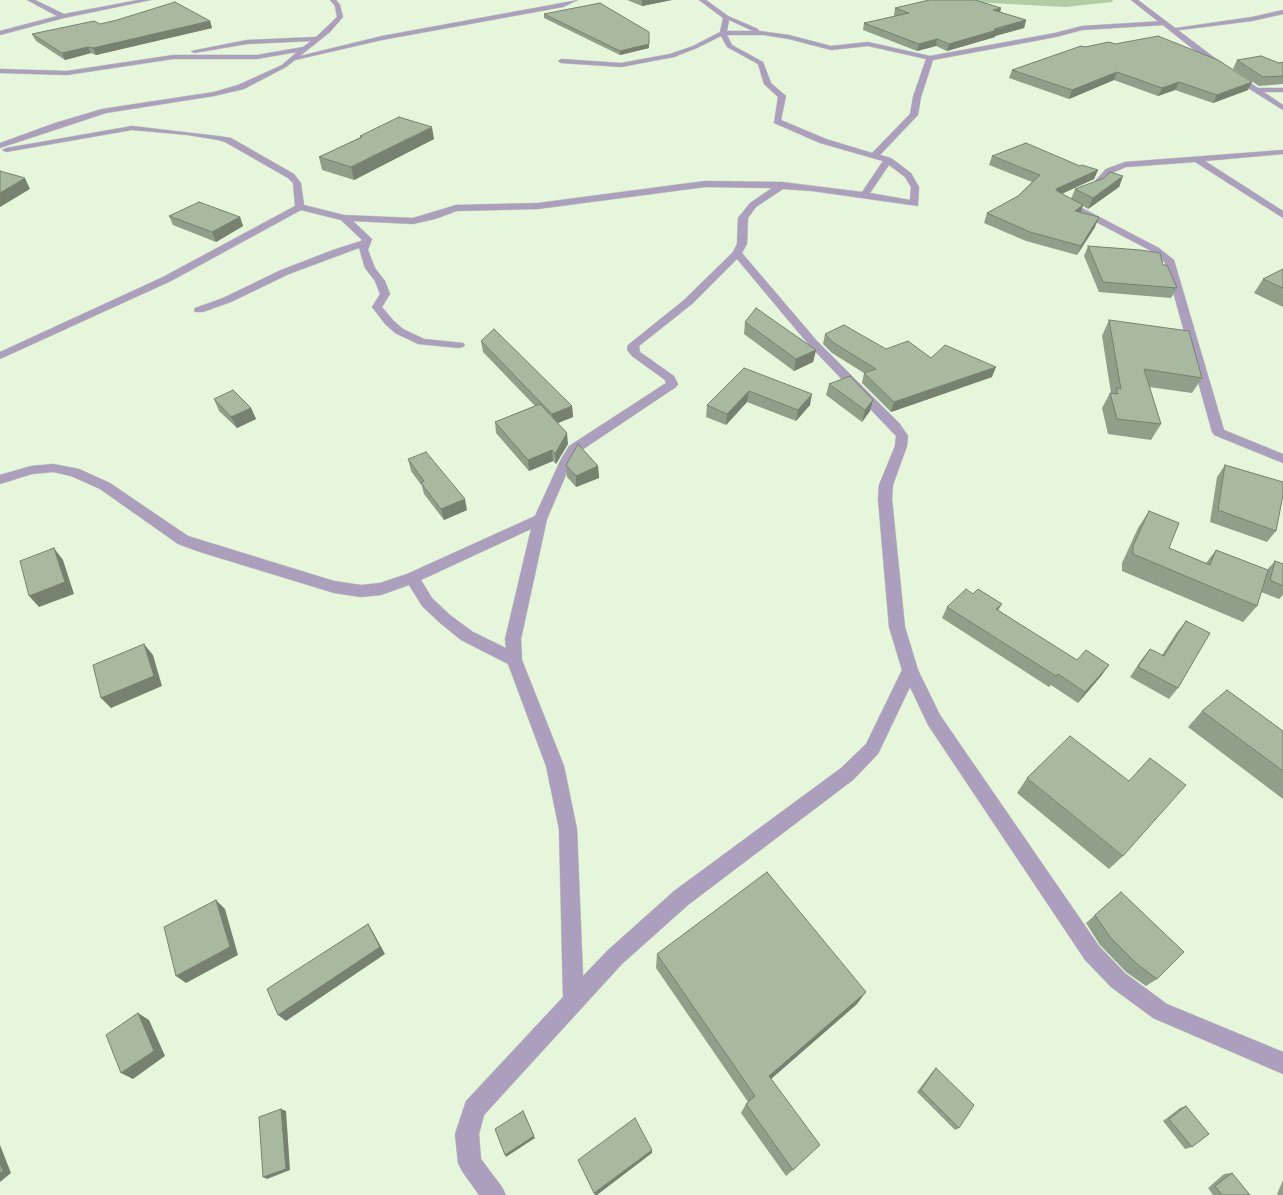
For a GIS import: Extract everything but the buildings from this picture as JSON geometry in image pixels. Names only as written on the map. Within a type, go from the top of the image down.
[{"type":"street","points":[[30,0],[63,16]]},
{"type":"street","points":[[0,33],[63,16],[148,0]]},
{"type":"street","points":[[0,146],[66,122],[105,111],[228,91],[241,87],[284,66],[336,24],[340,18],[338,6],[333,0]]},
{"type":"street","points":[[293,60],[382,38],[563,5],[575,0]]},
{"type":"street","points":[[702,0],[726,17],[764,33]]},
{"type":"street","points":[[1134,0],[1224,69],[1283,108]]},
{"type":"street","points":[[1172,29],[1252,19],[1283,12]]},
{"type":"street","points":[[0,356],[167,279],[300,206],[344,218],[413,221],[432,217],[456,208],[538,206],[686,185],[782,182],[915,204],[915,187],[912,181],[903,170],[888,160],[823,141],[777,121],[782,96],[766,81],[761,62],[729,46],[723,33],[726,17]]},
{"type":"street","points":[[561,61],[620,65],[663,58],[695,47],[723,33],[764,33],[789,37],[831,48],[868,44],[930,58],[1056,35],[1082,28],[1164,23]]},
{"type":"street","points":[[0,71],[67,73],[174,57],[218,46],[247,42],[319,39]]},
{"type":"street","points":[[174,57],[257,57],[306,49]]},
{"type":"street","points":[[257,57],[284,66]]},
{"type":"street","points":[[874,156],[914,116],[917,97],[930,58]]},
{"type":"street","points":[[1256,90],[1283,90]]},
{"type":"street","points":[[0,151],[132,128],[228,140],[291,176],[297,183],[300,206]]},
{"type":"street","points":[[1283,152],[1116,167],[1109,171],[1096,185],[1059,199],[1156,250],[1170,262],[1218,432],[1283,459]]},
{"type":"street","points":[[1196,159],[1283,215]]},
{"type":"street","points":[[864,195],[888,160]]},
{"type":"street","points":[[574,1003],[568,829],[555,766],[514,660],[513,639],[540,519],[566,461],[574,449],[672,384],[670,378],[636,354],[633,350],[634,344],[688,302],[737,253],[742,244],[743,218],[753,205],[782,182]]},
{"type":"street","points":[[344,218],[368,239],[363,250],[370,268],[380,281],[385,294],[377,307],[389,322],[399,331],[422,342],[459,345]]},
{"type":"street","points":[[199,310],[228,300],[301,266],[366,243]]},
{"type":"street","points":[[737,253],[812,344],[896,427],[902,436],[901,446],[886,485],[884,500],[897,627],[910,670],[934,720],[1092,953],[1118,980],[1160,1011],[1283,1063]]},
{"type":"street","points":[[0,480],[31,470],[53,468],[74,472],[105,486],[183,540],[334,588],[360,591],[380,589],[412,578],[540,519]]},
{"type":"street","points":[[412,578],[428,602],[444,619],[467,636],[514,660]]},
{"type":"street","points":[[494,1195],[470,1163],[467,1134],[474,1109],[615,957],[681,898],[847,774],[872,749],[910,670]]},
{"type":"green space","points":[[933,0],[1113,0],[1112,2],[1065,7]]}]
